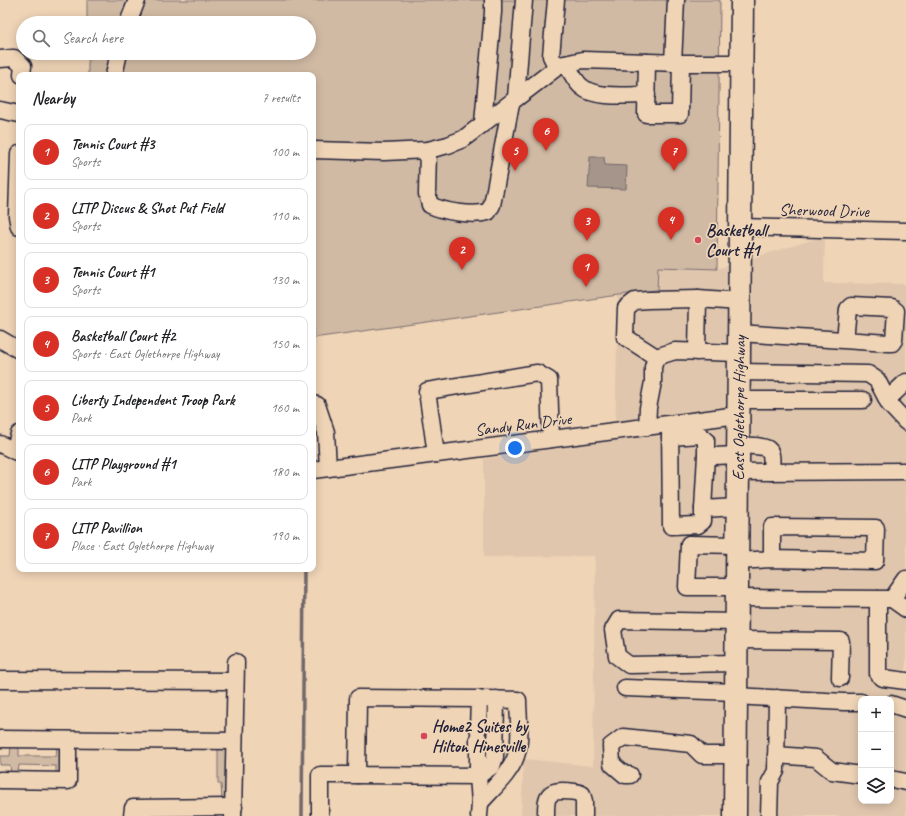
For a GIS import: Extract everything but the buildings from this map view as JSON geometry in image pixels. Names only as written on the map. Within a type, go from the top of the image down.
[{"type":"highway","name":"East Oglethorpe Highway","points":[[734,816],[742,0]]},
{"type":"street","points":[[131,16],[137,0]]},
{"type":"street","points":[[483,124],[493,0]]},
{"type":"street","points":[[428,150],[427,194],[430,205],[437,208],[468,213],[481,214],[488,212],[492,205],[514,100],[524,0]]},
{"type":"street","points":[[556,0],[551,56],[554,62],[563,64],[583,60],[677,63],[742,63]]},
{"type":"street","points":[[647,62],[646,114],[680,114],[677,63],[676,0]]},
{"type":"street","points":[[0,60],[14,58],[22,66],[22,72]]},
{"type":"street","points":[[115,72],[117,60]]},
{"type":"street","points":[[316,150],[384,152],[428,150],[448,145],[463,139],[563,64]]},
{"type":"street","points":[[563,64],[580,86],[589,92],[602,94],[647,95]]},
{"type":"street","points":[[0,110],[16,113]]},
{"type":"street","name":"Sherwood Drive","points":[[740,227],[906,231]]},
{"type":"street","points":[[656,357],[625,337],[626,308],[635,301],[698,298],[739,302]]},
{"type":"street","points":[[697,352],[698,298]]},
{"type":"street","points":[[0,339],[16,348]]},
{"type":"street","points":[[739,353],[845,340]]},
{"type":"street","points":[[656,357],[675,351],[739,353],[868,374],[877,380],[890,405],[906,422]]},
{"type":"street","points":[[647,427],[648,408],[653,382],[653,367],[656,357]]},
{"type":"street","points":[[436,454],[427,391],[537,373],[549,380],[551,439]]},
{"type":"street","points":[[887,400],[906,382]]},
{"type":"street","name":"Sandy Run Drive","points":[[321,469],[647,427],[670,431],[738,408],[864,400]]},
{"type":"street","points":[[316,405],[326,432],[321,469]]},
{"type":"street","points":[[670,431],[700,435],[706,440],[706,455],[703,521],[698,525],[671,526],[670,431]]},
{"type":"street","points":[[0,444],[16,452]]},
{"type":"street","points":[[738,457],[766,447],[770,450],[771,472]]},
{"type":"street","points":[[706,455],[738,457],[771,472],[906,471]]},
{"type":"street","points":[[703,510],[737,507]]},
{"type":"street","points":[[772,559],[772,527],[876,528],[875,561],[772,559],[688,544],[687,587],[736,593],[885,599],[906,609]]},
{"type":"street","points":[[906,579],[885,599],[878,674],[883,678],[906,680]]},
{"type":"street","points":[[736,663],[630,665],[617,656],[612,630],[619,620],[841,641],[840,678]]},
{"type":"street","points":[[132,816],[132,808],[233,811],[236,662]]},
{"type":"street","points":[[0,680],[235,681]]},
{"type":"street","points":[[625,688],[858,702]]},
{"type":"street","points":[[356,775],[358,698],[518,700],[519,740],[516,755],[512,764],[480,810]]},
{"type":"street","points":[[769,816],[770,782],[776,771],[777,698]]},
{"type":"street","points":[[479,699],[478,776],[480,810]]},
{"type":"street","points":[[320,816],[320,775],[478,776],[492,766],[495,757],[496,699]]},
{"type":"street","points":[[894,705],[906,709]]},
{"type":"street","points":[[630,775],[625,775],[612,764],[612,746],[623,737],[691,744],[702,755],[735,755]]},
{"type":"street","points":[[0,740],[234,741]]},
{"type":"street","points":[[0,780],[68,781],[68,740]]},
{"type":"street","points":[[776,755],[816,758],[832,771],[858,775]]},
{"type":"street","points":[[894,780],[906,782]]},
{"type":"street","points":[[546,816],[546,804],[551,793],[555,791],[573,791],[582,794],[584,801],[584,816]]},
{"type":"shaded area","points":[[87,0],[720,0],[717,269],[658,267],[657,290],[316,338],[316,72],[88,72],[88,60],[316,60],[316,16],[87,16]]},
{"type":"shaded area","points":[[590,157],[604,157],[605,165],[627,166],[626,189],[588,188]]},
{"type":"shaded area","points":[[825,236],[824,283],[906,284],[906,816],[521,816],[524,759],[593,766],[595,556],[484,557],[484,459],[615,440],[618,295],[656,290],[658,267],[717,269]]},
{"type":"shaded area","points":[[11,746],[18,746],[19,756],[56,756],[57,746],[62,751],[61,772],[57,775],[56,774],[56,766],[19,765],[18,773],[11,774],[10,765],[0,765],[0,756],[10,756]]},
{"type":"shaded area","points":[[218,747],[226,750],[227,753],[226,801],[222,800],[221,784],[218,784]]},
{"type":"waterway","points":[[302,816],[304,572]]},
{"type":"place","name":"LITP Playground #1","points":[[546,151]]},
{"type":"place","name":"Liberty Independent Troop Park","points":[[515,171]]},
{"type":"place","name":"LITP Pavillion","points":[[674,171]]},
{"type":"place","name":"Basketball Court #2","points":[[671,240]]},
{"type":"place","name":"Basketball Court #1","points":[[698,240]]},
{"type":"place","name":"Tennis Court #1","points":[[587,241]]},
{"type":"place","name":"LITP Discus & Shot Put Field","points":[[462,270]]},
{"type":"place","name":"Tennis Court #3","points":[[586,287]]},
{"type":"place","name":"Home2 Suites by Hilton Hinesville","points":[[424,736]]}]
